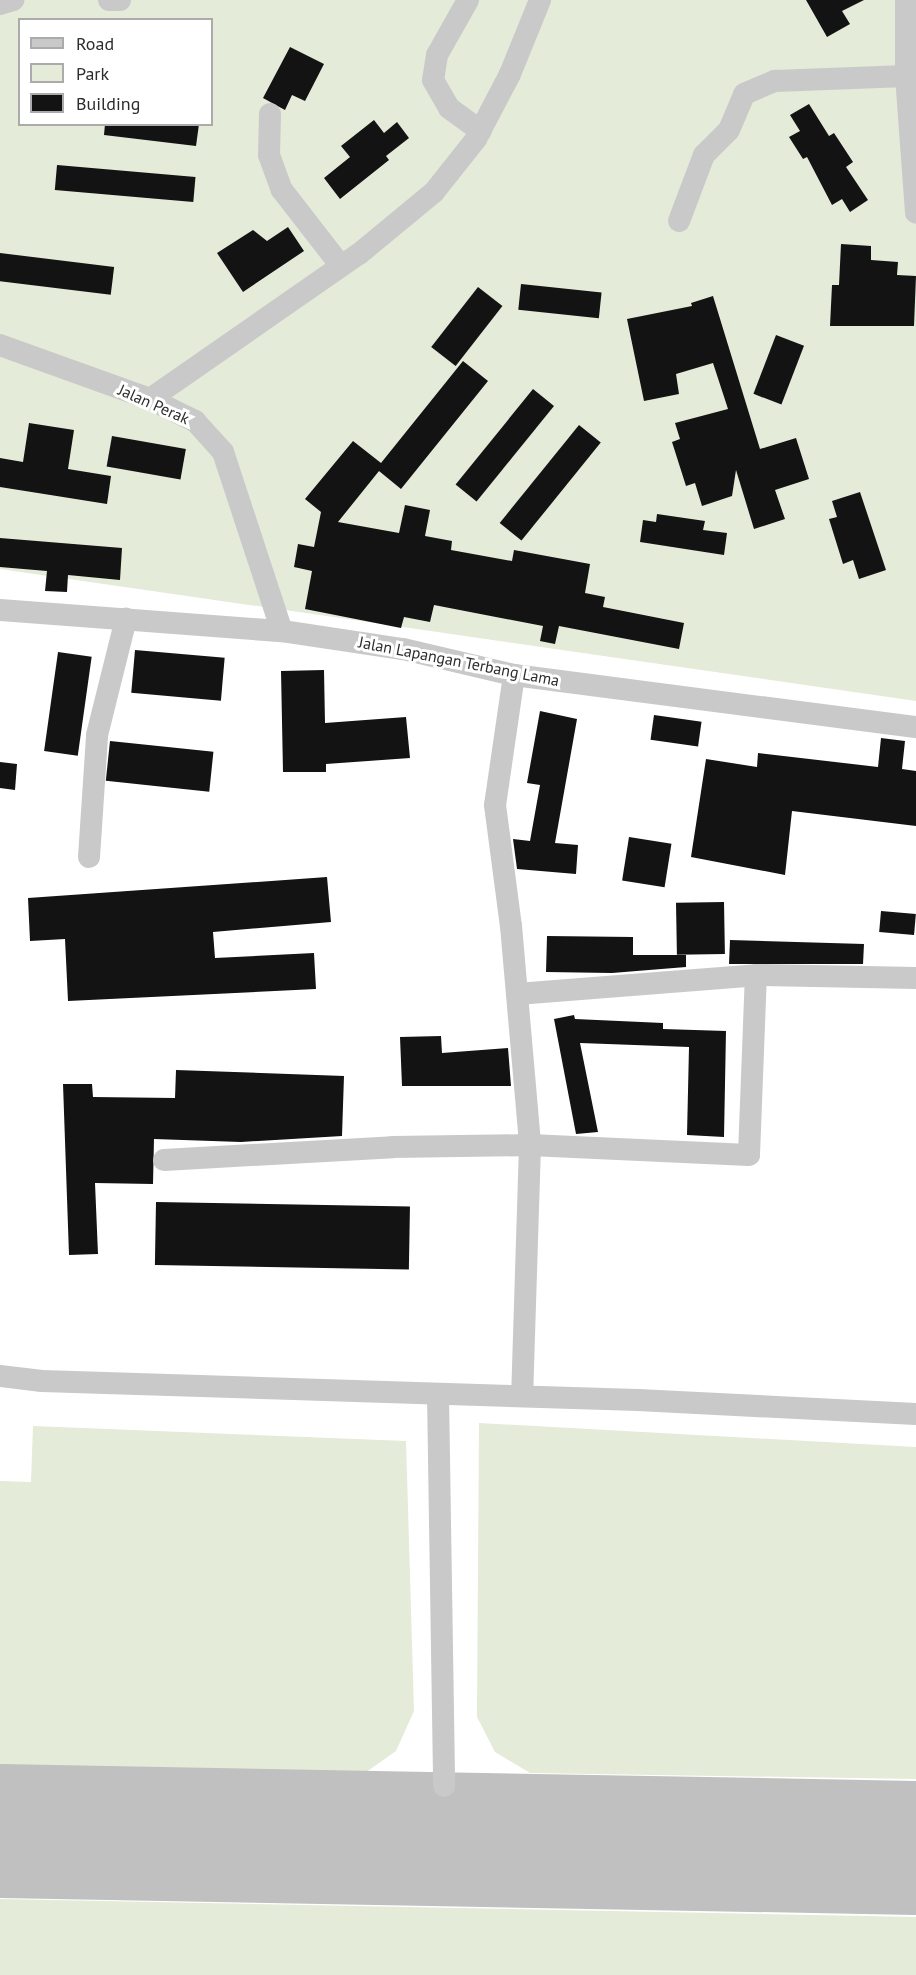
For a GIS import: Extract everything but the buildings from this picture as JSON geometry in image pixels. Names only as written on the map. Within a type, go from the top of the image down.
[{"type":"street","points":[[0,4],[13,0]]},
{"type":"street","points":[[109,0],[120,0]]},
{"type":"street","points":[[468,0],[437,55],[433,80],[449,108],[481,131]]},
{"type":"street","points":[[150,399],[340,266],[434,192],[481,131],[510,74],[540,0]]},
{"type":"street","points":[[906,0],[906,75],[916,213]]},
{"type":"street","points":[[679,221],[704,155],[729,130],[744,94],[775,81],[906,75]]},
{"type":"street","points":[[270,114],[269,155],[282,190],[340,266]]},
{"type":"street","name":"Jalan Perak","points":[[0,345],[150,399],[195,421],[223,452],[282,631]]},
{"type":"street","name":"Jalan Lapangan Terbang Lama","points":[[0,610],[282,631],[403,649],[514,675],[916,727]]},
{"type":"street","points":[[89,857],[98,735],[126,620]]},
{"type":"street","points":[[514,675],[495,805],[517,994],[530,1145],[522,1396]]},
{"type":"street","points":[[517,994],[756,975],[916,978]]},
{"type":"street","points":[[164,1160],[393,1147],[530,1145],[749,1155],[756,975]]},
{"type":"street","points":[[0,1376],[42,1381],[522,1396],[916,1414]]},
{"type":"street","points":[[438,1394],[444,1786]]},
{"type":"green space","points":[[0,0],[916,0],[916,701],[0,569]]},
{"type":"green space","points":[[479,1423],[916,1447],[916,1779],[530,1773],[495,1752],[477,1717]]},
{"type":"green space","points":[[33,1426],[406,1441],[414,1711],[396,1751],[362,1775],[0,1769],[0,1481],[31,1482]]},
{"type":"green space","points":[[0,1899],[916,1917],[916,1975],[0,1975]]},
{"type":"runway","points":[[0,1831],[916,1848]]}]
